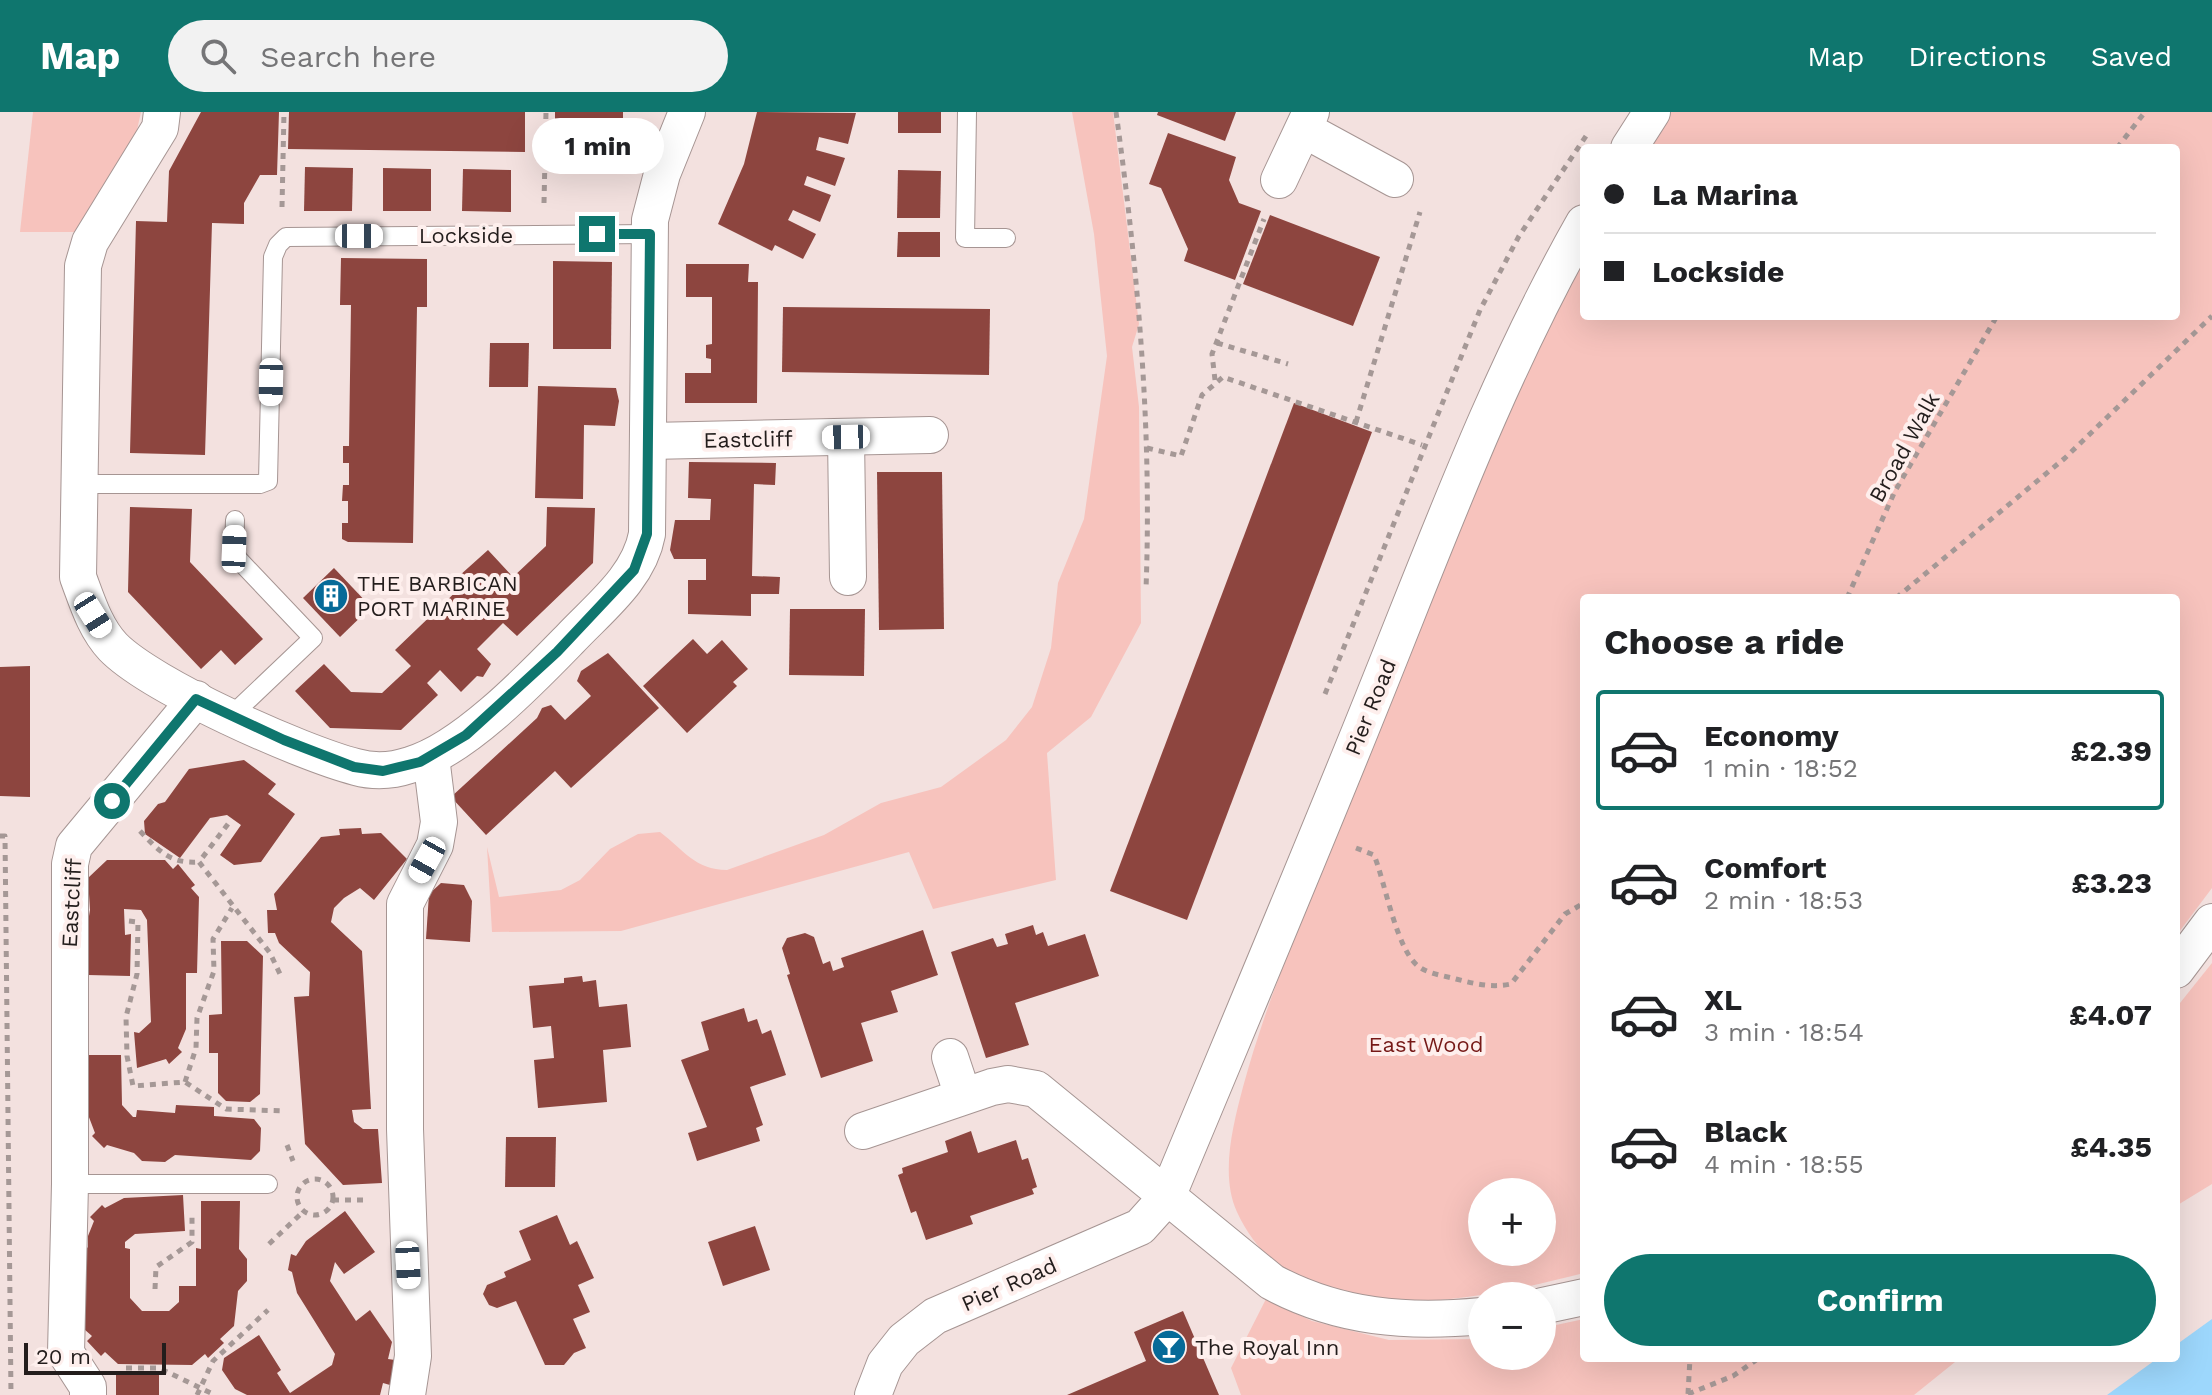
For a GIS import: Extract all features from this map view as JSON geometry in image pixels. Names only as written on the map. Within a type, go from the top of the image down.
[{"type":"street","points":[[162,112],[160,128],[90,242],[83,266],[78,577],[93,615],[111,645],[133,664],[232,715],[354,767],[383,771],[431,757],[466,735],[557,652],[634,570],[647,534],[650,220],[662,174],[687,112]]},
{"type":"street","points":[[1632,144],[1652,112]]},
{"type":"street","points":[[1279,180],[1308,121],[1395,179]]},
{"type":"street","name":"Pier Road","points":[[873,1395],[885,1364],[904,1340],[935,1316],[1140,1227],[1167,1197],[1321,830],[1476,442],[1537,310],[1580,230]]},
{"type":"street","name":"Eastcliff","points":[[650,441],[930,435]]},
{"type":"street","points":[[846,437],[848,577]]},
{"type":"street","name":"Eastcliff","points":[[87,1390],[66,1353],[70,1184],[70,864],[74,846],[196,699]]},
{"type":"street","points":[[407,1395],[413,1356],[405,1143],[405,904],[435,845],[439,822],[431,757]]},
{"type":"street","points":[[2180,965],[2212,922]]},
{"type":"street","points":[[950,1057],[963,1096]]},
{"type":"street","points":[[863,1131],[963,1096],[1008,1084],[1036,1089],[1272,1282],[1320,1304],[1382,1318],[1439,1320],[1468,1317]]},
{"type":"street","points":[[1556,1303],[1580,1298]]},
{"type":"lane","points":[[967,112],[965,238],[1006,238]]},
{"type":"lane","name":"Lockside","points":[[282,240],[297,236],[650,234]]},
{"type":"lane","points":[[81,484],[260,484],[268,481],[273,257],[282,240]]},
{"type":"lane","points":[[232,715],[313,638],[238,559],[234,549],[235,520]]},
{"type":"lane","points":[[70,1184],[192,1181],[268,1184]]},
{"type":"path","points":[[282,240],[284,112]]},
{"type":"path","points":[[543,235],[546,112]]},
{"type":"path","points":[[1116,112],[1138,273],[1149,487],[1146,589]]},
{"type":"path","points":[[2120,144],[2145,112]]},
{"type":"path","points":[[1356,422],[1425,195],[1395,179]]},
{"type":"path","points":[[1215,380],[1212,358],[1279,180]]},
{"type":"path","points":[[1901,594],[2065,458],[2212,316]]},
{"type":"path","name":"Broad Walk","points":[[1849,594],[1895,491],[1995,320]]},
{"type":"path","points":[[1217,343],[1288,364]]},
{"type":"path","points":[[1147,448],[1181,456],[1202,395],[1215,380],[1227,377],[1422,445]]},
{"type":"path","points":[[112,801],[163,855],[179,863],[199,862],[228,824]]},
{"type":"path","points":[[1321,830],[1374,855],[1405,949],[1414,963],[1422,969],[1462,981],[1487,986],[1511,984],[1565,914],[1580,905]]},
{"type":"path","points":[[0,836],[5,836],[11,1395]]},
{"type":"path","points":[[199,862],[270,953],[280,974]]},
{"type":"path","points":[[185,1082],[196,1048],[197,1018],[214,971],[213,939],[232,908]]},
{"type":"path","points":[[129,921],[138,922],[137,974],[126,1017],[127,1056],[133,1086],[185,1082],[226,1109],[285,1111]]},
{"type":"path","points":[[311,1179],[323,1180],[333,1194],[331,1205],[316,1215],[304,1211],[297,1201],[298,1189],[311,1179]]},
{"type":"path","points":[[155,1289],[156,1267],[192,1242],[192,1181]]},
{"type":"path","points":[[269,1244],[304,1211]]},
{"type":"path","points":[[197,1395],[213,1361],[268,1310]]},
{"type":"path","points":[[1690,1362],[1688,1394],[1733,1376],[1753,1362]]},
{"type":"path","points":[[87,1390],[115,1368],[159,1368],[215,1395]]},
{"type":"green space","points":[[33,112],[141,112],[135,139],[78,232],[20,232]]},
{"type":"green space","points":[[1072,112],[1113,112],[1139,324],[1132,347],[1139,407],[1141,623],[1091,717],[1047,753],[1056,880],[933,909],[909,852],[621,931],[492,932],[487,847],[499,897],[561,890],[580,880],[610,849],[638,834],[660,832],[698,863],[727,870],[824,835],[881,803],[941,787],[1006,740],[1032,707],[1051,648],[1058,583],[1084,519],[1107,356],[1094,234]]},
{"type":"green space","name":"East Wood","points":[[1665,112],[2212,112],[2212,888],[2180,931],[2180,594],[1580,594],[1580,1274],[1545,1282],[1468,1282],[1468,1296],[1443,1300],[1393,1301],[1345,1295],[1301,1280],[1265,1253],[1237,1212],[1229,1182],[1235,1117],[1270,1002],[1302,919],[1525,376],[1580,261],[1580,320],[2180,320],[2180,144],[1645,144]]},
{"type":"green space","points":[[2212,963],[2212,1184],[2180,1204],[2180,1003]]},
{"type":"green space","points":[[1266,1299],[1312,1321],[1389,1340],[1468,1339],[1468,1370],[1556,1370],[1556,1325],[1580,1320],[1580,1362],[1955,1362],[1914,1395],[1241,1395],[1231,1368]]},
{"type":"water","points":[[2212,1319],[2212,1395],[2107,1395],[2152,1362],[2180,1362],[2180,1342]]},
{"type":"building","points":[[201,112],[279,112],[277,175],[260,175],[244,203],[244,224],[212,223],[205,455],[130,453],[136,221],[167,222],[169,171]]},
{"type":"building","points":[[289,112],[525,112],[525,152],[288,149]]},
{"type":"building","points":[[555,112],[623,112],[623,149],[555,149]]},
{"type":"building","points":[[757,112],[856,113],[848,144],[819,137],[816,150],[845,158],[835,186],[807,176],[804,185],[831,195],[820,222],[793,210],[788,220],[816,234],[803,259],[775,245],[772,251],[718,224],[744,164]]},
{"type":"building","points":[[898,112],[941,112],[941,133],[898,133]]},
{"type":"building","points":[[1158,112],[1236,112],[1225,141],[1157,115]]},
{"type":"building","points":[[1168,133],[1236,157],[1229,180],[1239,203],[1261,211],[1235,280],[1184,261],[1188,249],[1161,188],[1149,184]]},
{"type":"building","points":[[305,167],[353,168],[352,211],[304,211]]},
{"type":"building","points":[[383,168],[431,169],[431,211],[383,211]]},
{"type":"building","points":[[463,169],[511,170],[511,212],[462,211]]},
{"type":"building","points":[[898,170],[941,171],[940,218],[897,218]]},
{"type":"building","points":[[1270,215],[1380,257],[1353,326],[1243,284]]},
{"type":"building","points":[[898,232],[940,232],[940,257],[897,257]]},
{"type":"building","points":[[341,258],[427,259],[427,307],[417,307],[413,543],[348,542],[342,539],[342,523],[348,523],[348,501],[342,501],[343,485],[349,485],[349,463],[343,463],[343,446],[349,446],[351,305],[340,305]]},
{"type":"building","points":[[553,261],[612,262],[611,349],[553,349]]},
{"type":"building","points":[[686,264],[749,264],[748,282],[758,282],[757,403],[685,403],[685,373],[711,373],[711,359],[706,358],[706,345],[712,344],[712,297],[686,297]]},
{"type":"building","points":[[783,307],[990,309],[989,375],[782,372]]},
{"type":"building","points":[[490,343],[529,343],[528,387],[489,387]]},
{"type":"building","points":[[538,386],[616,388],[619,401],[615,426],[584,425],[583,499],[535,498]]},
{"type":"building","points":[[1294,403],[1372,432],[1187,920],[1110,891]]},
{"type":"building","points":[[689,462],[776,463],[775,485],[754,484],[752,576],[780,577],[779,594],[751,594],[751,616],[688,614],[688,580],[706,580],[706,559],[674,559],[670,550],[675,520],[710,520],[711,499],[688,498]]},
{"type":"building","points":[[877,472],[942,472],[944,629],[879,630]]},
{"type":"building","points":[[130,507],[192,509],[190,562],[263,639],[235,665],[221,650],[201,669],[128,592]]},
{"type":"building","points":[[547,507],[595,508],[593,563],[517,636],[503,623],[477,649],[491,664],[483,677],[477,676],[461,692],[440,670],[427,683],[438,695],[401,730],[330,728],[295,691],[324,664],[351,692],[382,693],[411,666],[395,650],[465,583],[459,576],[488,550],[513,577],[546,546]]},
{"type":"building","name":"THE BARBICAN PORT MARINE","points":[[334,568],[371,607],[340,637],[303,598]]},
{"type":"building","points":[[790,609],[865,609],[864,676],[789,675]]},
{"type":"building","points":[[693,639],[707,654],[722,640],[748,669],[733,682],[737,686],[687,733],[643,686]]},
{"type":"building","points":[[608,653],[659,708],[571,788],[555,771],[486,835],[451,797],[537,718],[542,708],[551,705],[565,720],[591,696],[577,681],[581,671]]},
{"type":"building","points":[[30,666],[30,797],[0,796],[0,667]]},
{"type":"building","points":[[244,760],[276,784],[268,794],[295,814],[261,862],[234,865],[220,855],[241,825],[227,815],[210,818],[180,858],[145,834],[144,821],[158,804],[165,802],[189,769]]},
{"type":"building","points":[[361,828],[362,834],[381,833],[407,859],[374,900],[360,888],[334,908],[331,922],[362,951],[371,1109],[352,1110],[354,1122],[363,1129],[378,1129],[382,1183],[343,1185],[305,1144],[294,997],[309,996],[310,972],[279,943],[275,933],[268,933],[267,910],[277,910],[274,894],[321,837],[340,835],[339,829]]},
{"type":"building","points":[[107,860],[165,860],[173,869],[178,864],[195,885],[191,888],[199,897],[197,973],[186,973],[186,1029],[178,1048],[182,1052],[169,1064],[166,1059],[137,1068],[134,1032],[139,1033],[151,1022],[147,920],[141,910],[124,909],[125,935],[131,934],[130,976],[88,975],[81,965],[90,910],[88,878]]},
{"type":"building","points":[[441,883],[464,885],[472,901],[470,942],[426,939],[429,894]]},
{"type":"building","points":[[1033,925],[1036,935],[1043,932],[1048,946],[1085,934],[1099,976],[1015,1003],[1029,1045],[986,1058],[951,952],[993,938],[997,947],[1008,944],[1005,934]]},
{"type":"building","points":[[923,930],[938,975],[891,991],[898,1012],[861,1023],[873,1061],[821,1078],[787,975],[790,974],[782,948],[787,938],[805,933],[814,937],[823,964],[830,961],[833,971],[844,967],[841,958]]},
{"type":"building","points":[[221,941],[247,941],[263,956],[260,1094],[250,1102],[226,1101],[218,1093],[218,1053],[209,1053],[209,1015],[222,1014]]},
{"type":"building","points":[[582,976],[583,982],[596,980],[599,1007],[627,1004],[631,1047],[603,1050],[607,1102],[538,1108],[534,1060],[554,1058],[551,1026],[533,1028],[529,986],[564,983],[564,978]]},
{"type":"building","points":[[744,1008],[748,1022],[757,1019],[762,1034],[771,1030],[786,1075],[750,1087],[763,1125],[756,1128],[760,1141],[697,1161],[688,1133],[707,1127],[681,1060],[709,1050],[701,1022]]},
{"type":"building","points":[[86,1055],[121,1055],[122,1105],[133,1117],[136,1117],[137,1110],[175,1113],[176,1105],[214,1107],[214,1116],[254,1119],[261,1128],[260,1151],[251,1160],[175,1155],[165,1162],[142,1161],[134,1153],[107,1145],[104,1148],[92,1136],[95,1133],[87,1112]]},
{"type":"building","points":[[971,1131],[978,1153],[1016,1140],[1022,1160],[1028,1158],[1037,1187],[1032,1189],[1034,1194],[970,1216],[973,1224],[926,1240],[916,1211],[911,1213],[898,1175],[903,1173],[902,1168],[948,1152],[945,1141]]},
{"type":"building","points":[[506,1137],[556,1137],[555,1187],[505,1187]]},
{"type":"building","points":[[183,1195],[185,1231],[135,1234],[125,1242],[125,1248],[130,1249],[130,1298],[142,1311],[169,1311],[179,1302],[179,1286],[196,1286],[196,1248],[201,1249],[201,1201],[240,1201],[239,1249],[247,1259],[247,1281],[238,1291],[234,1326],[220,1339],[224,1343],[208,1358],[205,1354],[192,1365],[118,1364],[105,1352],[101,1356],[87,1341],[92,1336],[77,1323],[79,1257],[88,1247],[88,1236],[94,1221],[90,1217],[102,1205],[105,1208],[124,1198]]},
{"type":"building","points":[[345,1211],[375,1252],[344,1274],[335,1262],[330,1281],[356,1321],[370,1310],[392,1342],[388,1359],[395,1360],[390,1385],[383,1383],[380,1395],[247,1395],[235,1389],[222,1370],[224,1358],[259,1335],[281,1370],[277,1373],[290,1393],[332,1365],[335,1354],[297,1293],[292,1272],[288,1270],[291,1254],[296,1256],[306,1241]]},
{"type":"building","points":[[557,1215],[570,1245],[577,1241],[594,1278],[578,1285],[590,1312],[573,1319],[586,1348],[574,1353],[564,1365],[545,1365],[516,1301],[497,1308],[489,1305],[483,1294],[487,1285],[506,1277],[504,1272],[531,1260],[519,1231]]},
{"type":"building","points":[[755,1226],[770,1270],[723,1286],[708,1242]]},
{"type":"building","name":"The Royal Inn","points":[[1183,1311],[1219,1395],[1067,1395],[1146,1361],[1134,1332]]},
{"type":"building","points":[[116,1373],[159,1373],[159,1395],[116,1395]]},
{"type":"place","name":"THE BARBICAN PORT MARINE","points":[[331,596]]},
{"type":"place","name":"The Royal Inn","points":[[1169,1347]]},
{"type":"route","points":[[112,801],[196,699],[284,740],[354,767],[383,771],[431,757],[466,735],[557,652],[634,570],[647,534],[650,234],[597,234]]}]
